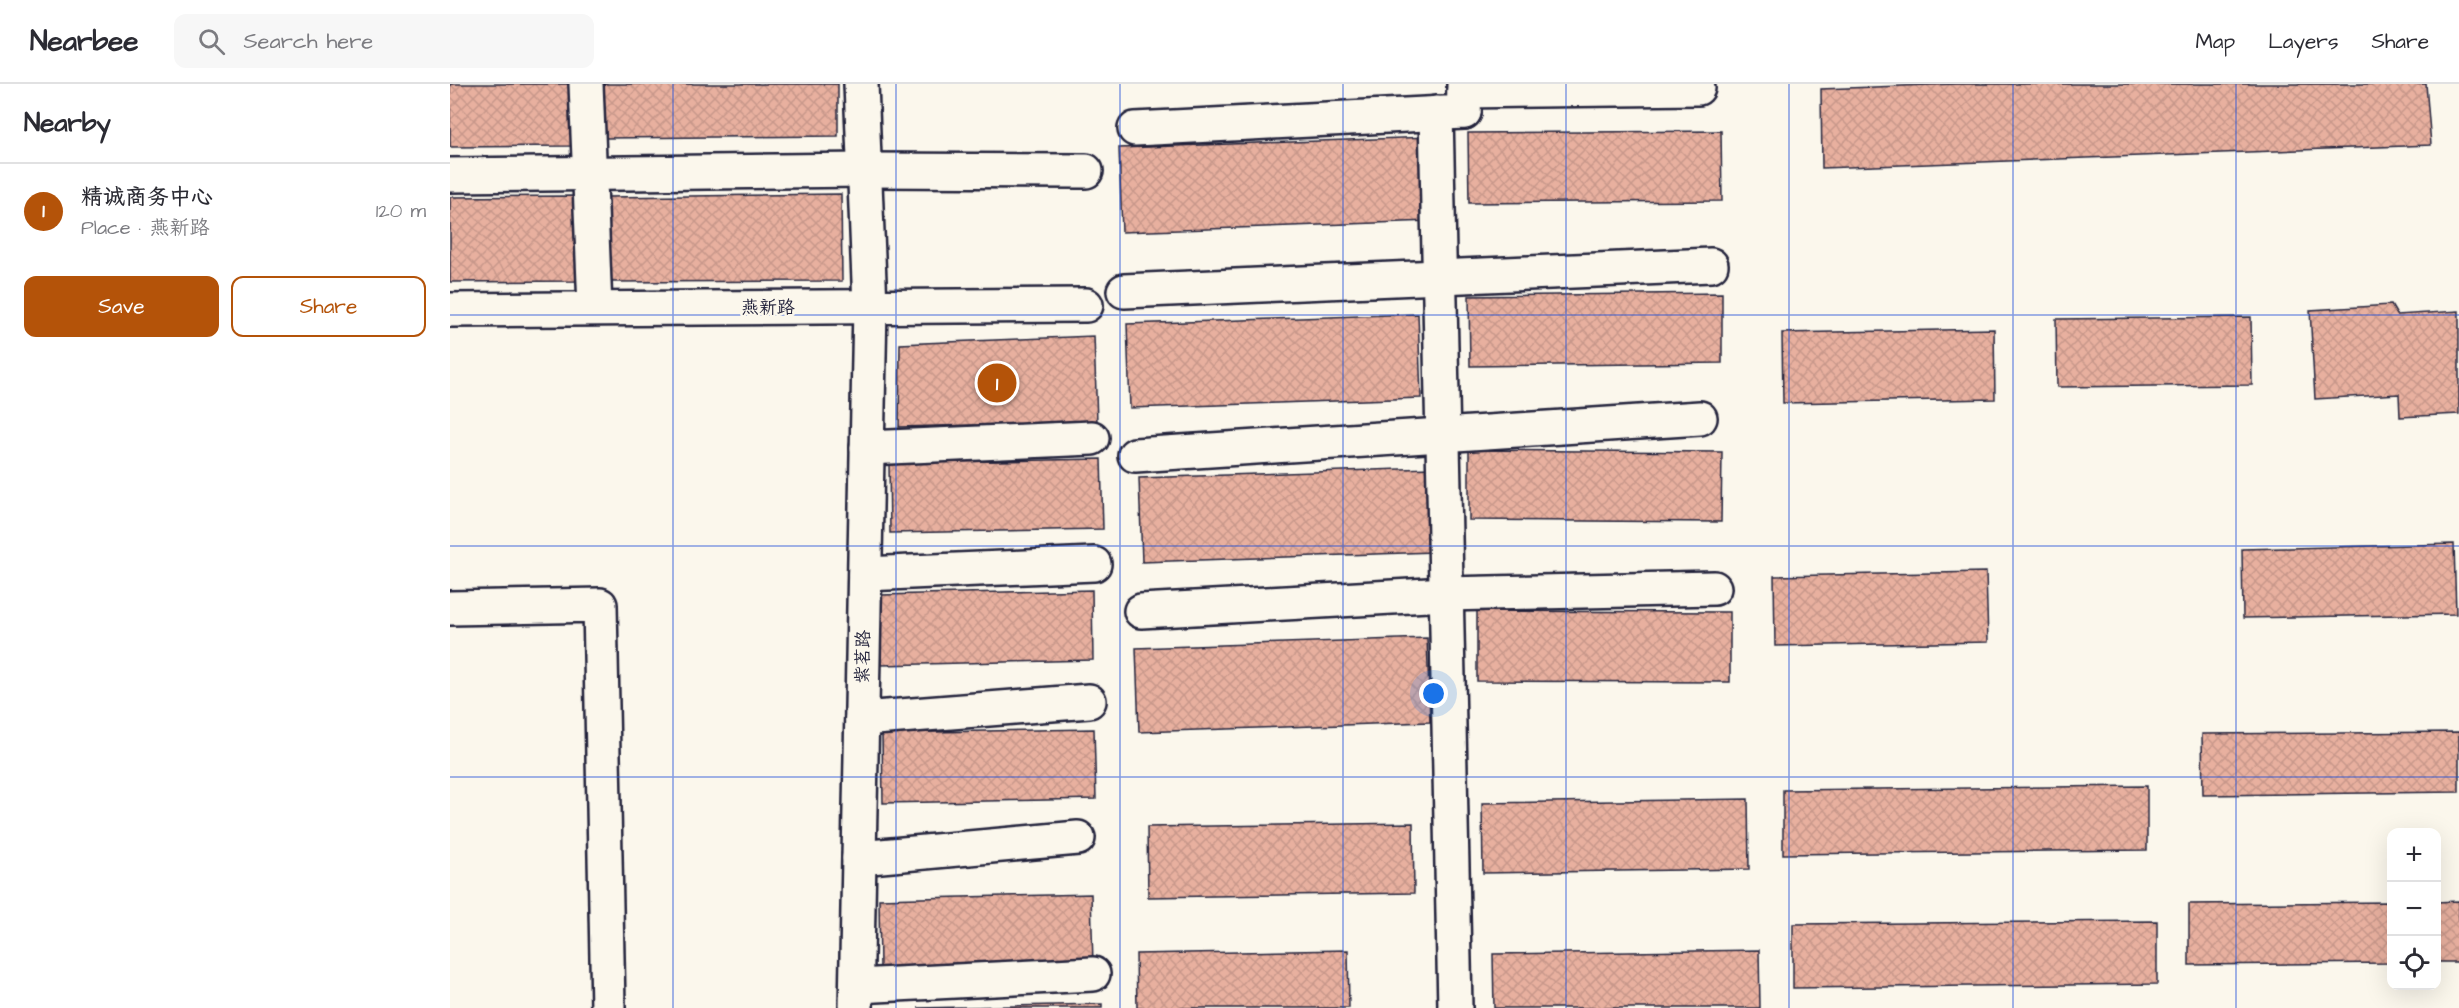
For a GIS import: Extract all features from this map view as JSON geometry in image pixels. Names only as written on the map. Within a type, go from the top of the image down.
[{"type":"street","points":[[586,84],[595,309]]},
{"type":"street","name":"紫茗路","points":[[857,997],[870,306],[861,84]]},
{"type":"street","points":[[1135,129],[1464,112],[1464,88],[1698,88]]},
{"type":"street","points":[[1436,114],[1455,1008]]},
{"type":"street","points":[[450,175],[865,170],[1086,171]]},
{"type":"street","points":[[1124,291],[1711,266]]},
{"type":"street","name":"燕新路","points":[[450,310],[1086,305]]},
{"type":"street","points":[[1135,455],[1700,418]]},
{"type":"street","points":[[867,448],[1092,438]]},
{"type":"street","points":[[865,574],[1094,564]]},
{"type":"street","points":[[1141,611],[1446,594],[1714,588]]},
{"type":"street","points":[[450,608],[600,605],[608,1008]]},
{"type":"street","points":[[862,719],[1089,701]]},
{"type":"street","points":[[859,858],[1078,838]]},
{"type":"street","points":[[857,997],[1094,974]]},
{"type":"building","points":[[450,84],[571,84],[571,146],[450,147]]},
{"type":"building","points":[[603,84],[838,84],[838,136],[604,138]]},
{"type":"building","points":[[1955,84],[2426,84],[2431,145],[1822,168],[1821,89]]},
{"type":"building","points":[[1721,131],[1722,201],[1469,203],[1468,133]]},
{"type":"building","points":[[1430,137],[1431,221],[1122,232],[1119,148]]},
{"type":"building","points":[[841,194],[842,281],[608,282],[607,197]]},
{"type":"building","points":[[578,196],[579,281],[450,282],[450,197]]},
{"type":"building","points":[[1722,293],[1722,363],[1470,366],[1469,296]]},
{"type":"building","points":[[2391,305],[2397,315],[2459,311],[2459,414],[2400,417],[2399,394],[2315,399],[2310,310]]},
{"type":"building","points":[[1418,314],[1421,398],[1130,408],[1127,324]]},
{"type":"building","points":[[2251,317],[2252,385],[2057,387],[2056,319]]},
{"type":"building","points":[[1994,329],[1995,399],[1783,403],[1782,333]]},
{"type":"building","points":[[1094,336],[1097,422],[899,427],[900,344]]},
{"type":"building","points":[[1469,450],[1722,452],[1721,522],[1469,520]]},
{"type":"building","points":[[1101,459],[1103,529],[890,533],[889,463]]},
{"type":"building","points":[[1430,468],[1434,552],[1142,562],[1139,478]]},
{"type":"building","points":[[2454,544],[2456,614],[2243,618],[2242,549]]},
{"type":"building","points":[[1986,572],[1988,642],[1775,646],[1774,576]]},
{"type":"building","points":[[1092,590],[1093,660],[881,665],[880,595]]},
{"type":"building","points":[[1477,611],[1730,612],[1730,682],[1477,681]]},
{"type":"building","points":[[1427,638],[1430,722],[1139,732],[1136,648]]},
{"type":"building","points":[[1094,729],[1096,799],[883,803],[882,733]]},
{"type":"building","points":[[2459,732],[2459,792],[2203,795],[2202,734]]},
{"type":"building","points":[[2147,786],[2147,850],[1783,854],[1783,790]]},
{"type":"building","points":[[1748,799],[1749,869],[1483,873],[1482,803]]},
{"type":"building","points":[[1413,823],[1414,893],[1148,897],[1147,827]]},
{"type":"building","points":[[1091,894],[1093,964],[880,969],[879,899]]},
{"type":"building","points":[[2459,901],[2459,962],[2441,962],[2441,902]]},
{"type":"building","points":[[2387,902],[2387,963],[2189,965],[2189,904]]},
{"type":"building","points":[[2157,921],[2157,984],[1793,988],[1793,924]]},
{"type":"building","points":[[1348,950],[1349,1008],[1137,1008],[1136,954]]},
{"type":"building","points":[[1759,950],[1760,1008],[1494,1008],[1493,954]]},
{"type":"building","points":[[1102,1004],[1102,1008],[918,1008]]},
{"type":"place","name":"精诚商务中心","points":[[997,383]]}]
